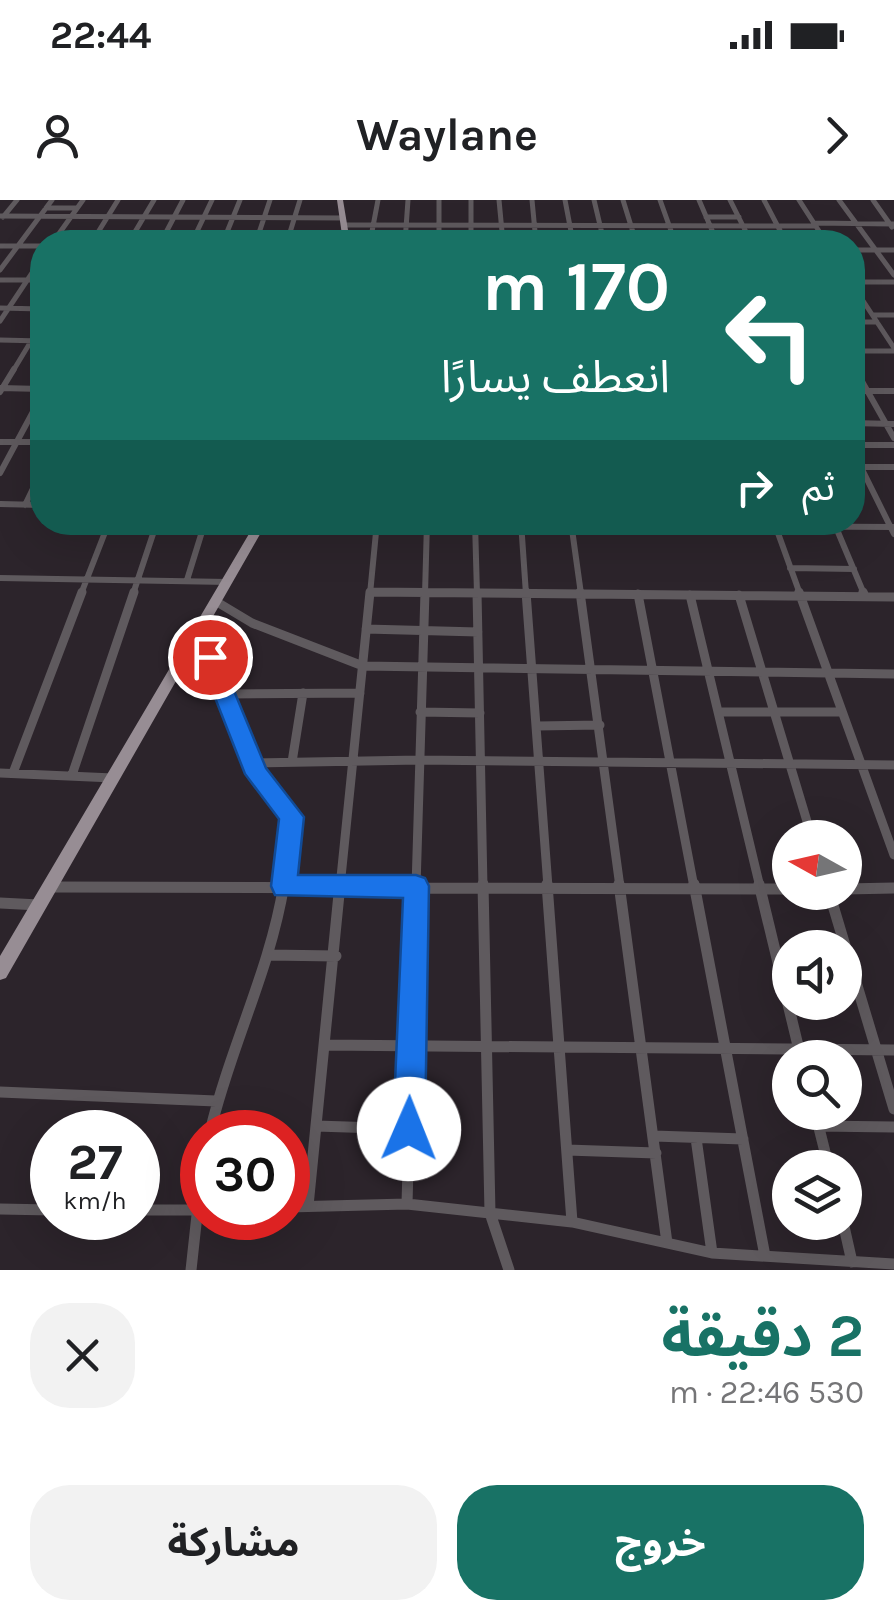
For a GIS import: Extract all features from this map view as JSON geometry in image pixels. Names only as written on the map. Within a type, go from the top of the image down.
[{"type":"main road","points":[[340,200],[345,230]]},
{"type":"main road","points":[[0,972],[255,535]]},
{"type":"street","points":[[1,218],[18,200]]},
{"type":"street","points":[[0,270],[52,200]]},
{"type":"street","points":[[61,230],[83,200]]},
{"type":"street","points":[[100,230],[118,200]]},
{"type":"street","points":[[136,230],[154,200]]},
{"type":"street","points":[[167,230],[183,200]]},
{"type":"street","points":[[197,230],[212,200]]},
{"type":"street","points":[[228,230],[240,200]]},
{"type":"street","points":[[260,230],[270,200]]},
{"type":"street","points":[[290,230],[300,200]]},
{"type":"street","points":[[373,230],[378,200]]},
{"type":"street","points":[[406,230],[408,200]]},
{"type":"street","points":[[439,200],[439,230]]},
{"type":"street","points":[[470,200],[471,230]]},
{"type":"street","points":[[499,200],[502,230]]},
{"type":"street","points":[[532,200],[535,230]]},
{"type":"street","points":[[565,200],[570,230]]},
{"type":"street","points":[[594,200],[600,230]]},
{"type":"street","points":[[623,200],[632,230]]},
{"type":"street","points":[[660,200],[670,230]]},
{"type":"street","points":[[699,200],[712,230]]},
{"type":"street","points":[[730,200],[745,230]]},
{"type":"street","points":[[764,200],[780,230]]},
{"type":"street","points":[[799,200],[818,230]]},
{"type":"street","points":[[840,200],[862,230]]},
{"type":"street","points":[[873,200],[893,226]]},
{"type":"street","points":[[46,208],[77,208]]},
{"type":"street","points":[[706,217],[739,218]]},
{"type":"street","points":[[1,218],[294,218],[374,225],[893,226]]},
{"type":"street","points":[[865,234],[894,278],[865,281]]},
{"type":"street","points":[[0,246],[30,246]]},
{"type":"street","points":[[865,250],[894,250]]},
{"type":"street","points":[[0,280],[28,280]]},
{"type":"street","points":[[0,322],[28,280]]},
{"type":"street","points":[[865,303],[894,349],[865,350]]},
{"type":"street","points":[[0,308],[30,309]]},
{"type":"street","points":[[865,320],[894,315]]},
{"type":"street","points":[[0,340],[30,341]]},
{"type":"street","points":[[30,343],[1,390],[30,391]]},
{"type":"street","points":[[865,386],[890,424],[894,442],[865,445]]},
{"type":"street","points":[[868,391],[894,391]]},
{"type":"street","points":[[0,473],[30,415]]},
{"type":"street","points":[[865,423],[890,424]]},
{"type":"street","points":[[0,442],[30,442]]},
{"type":"street","points":[[865,467],[894,467]]},
{"type":"street","points":[[865,481],[893,529]]},
{"type":"street","points":[[25,505],[30,495]]},
{"type":"street","points":[[0,504],[30,505]]},
{"type":"street","points":[[865,527],[893,529]]},
{"type":"street","points":[[13,773],[105,535]]},
{"type":"street","points":[[72,775],[153,535]]},
{"type":"street","points":[[187,580],[200,535]]},
{"type":"street","points":[[310,1186],[344,887],[376,535]]},
{"type":"street","points":[[408,1204],[426,535]]},
{"type":"street","points":[[475,535],[490,1213],[509,1270]]},
{"type":"street","points":[[522,535],[572,1222]]},
{"type":"street","points":[[573,535],[623,887],[668,1244]]},
{"type":"street","points":[[778,535],[894,855]]},
{"type":"street","points":[[840,535],[865,596]]},
{"type":"street","points":[[790,568],[854,569]]},
{"type":"street","points":[[0,578],[228,582]]},
{"type":"street","points":[[370,592],[894,596]]},
{"type":"street","points":[[638,594],[765,1256]]},
{"type":"street","points":[[690,595],[797,1040]]},
{"type":"street","points":[[739,595],[807,820]]},
{"type":"street","points":[[216,602],[252,623],[363,666],[894,674]]},
{"type":"street","points":[[366,630],[478,632]]},
{"type":"street","points":[[198,634],[252,763],[292,817],[284,886],[269,955],[214,1110]]},
{"type":"street","points":[[226,694],[360,693]]},
{"type":"street","points":[[292,762],[303,694]]},
{"type":"street","points":[[420,712],[480,713]]},
{"type":"street","points":[[718,712],[842,712]]},
{"type":"street","points":[[536,726],[600,725]]},
{"type":"street","points":[[252,763],[419,760],[894,766]]},
{"type":"street","points":[[0,773],[113,778]]},
{"type":"street","points":[[50,886],[772,888]]},
{"type":"street","points":[[862,889],[894,888]]},
{"type":"street","points":[[0,903],[39,905]]},
{"type":"street","points":[[834,910],[894,1109]]},
{"type":"street","points":[[269,955],[336,956]]},
{"type":"street","points":[[325,1045],[726,1046],[772,1050]]},
{"type":"street","points":[[862,1051],[894,1050]]},
{"type":"street","points":[[0,1092],[216,1101]]},
{"type":"street","points":[[862,1123],[894,1126]]},
{"type":"street","points":[[316,1126],[409,1129]]},
{"type":"street","points":[[654,1136],[743,1139]]},
{"type":"street","points":[[696,1138],[712,1252]]},
{"type":"street","points":[[567,1150],[656,1153]]},
{"type":"street","points":[[310,1206],[408,1204],[572,1222],[712,1252],[894,1264]]},
{"type":"street","points":[[0,1209],[30,1210]]},
{"type":"street","points":[[191,1270],[194,1240]]},
{"type":"street","points":[[846,1240],[852,1262]]},
{"type":"route","points":[[210,657],[257,774],[292,817],[284,886],[416,886],[409,1129]]}]
